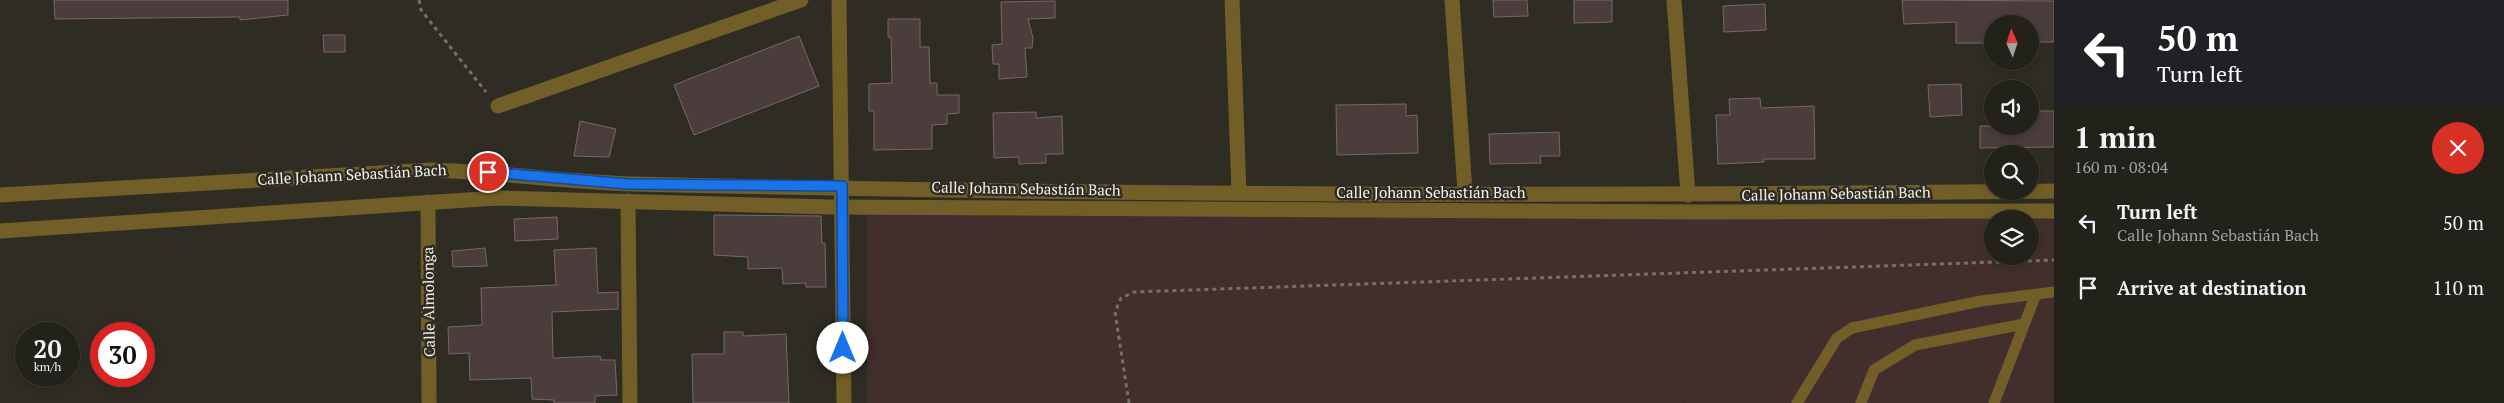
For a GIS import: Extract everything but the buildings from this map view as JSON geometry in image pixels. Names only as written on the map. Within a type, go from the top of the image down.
[{"type":"street","points":[[498,106],[801,0]]},
{"type":"street","points":[[839,0],[844,403]]},
{"type":"street","points":[[1232,0],[1239,192]]},
{"type":"street","points":[[1452,0],[1465,192]]},
{"type":"street","points":[[1674,0],[1688,195]]},
{"type":"street","name":"Calle Johann Sebastián Bach","points":[[0,195],[431,170],[488,172],[628,184],[1239,192],[1465,192],[1688,195],[2054,191]]},
{"type":"street","name":"Calle Johann Sebastián Bach","points":[[0,231],[497,198],[843,207],[2054,212]]},
{"type":"street","points":[[628,201],[630,403]]},
{"type":"street","name":"Calle Almolonga","points":[[428,202],[429,403]]},
{"type":"lane","points":[[1797,403],[1837,338],[1852,328],[1981,301],[2054,292]]},
{"type":"lane","points":[[1994,403],[2036,294]]},
{"type":"lane","points":[[1861,403],[1874,370],[1915,346],[2024,324]]},
{"type":"path","points":[[420,0],[421,10],[498,106]]},
{"type":"path","points":[[1129,403],[1115,312],[1121,298],[1134,292],[2054,260]]},
{"type":"shaded area","points":[[866,208],[1984,211],[1984,265],[2039,265],[2039,211],[2054,211],[2054,403],[1685,403],[1684,393],[1684,403],[867,403]]},
{"type":"route","points":[[488,172],[628,184],[842,186],[843,348]]}]
